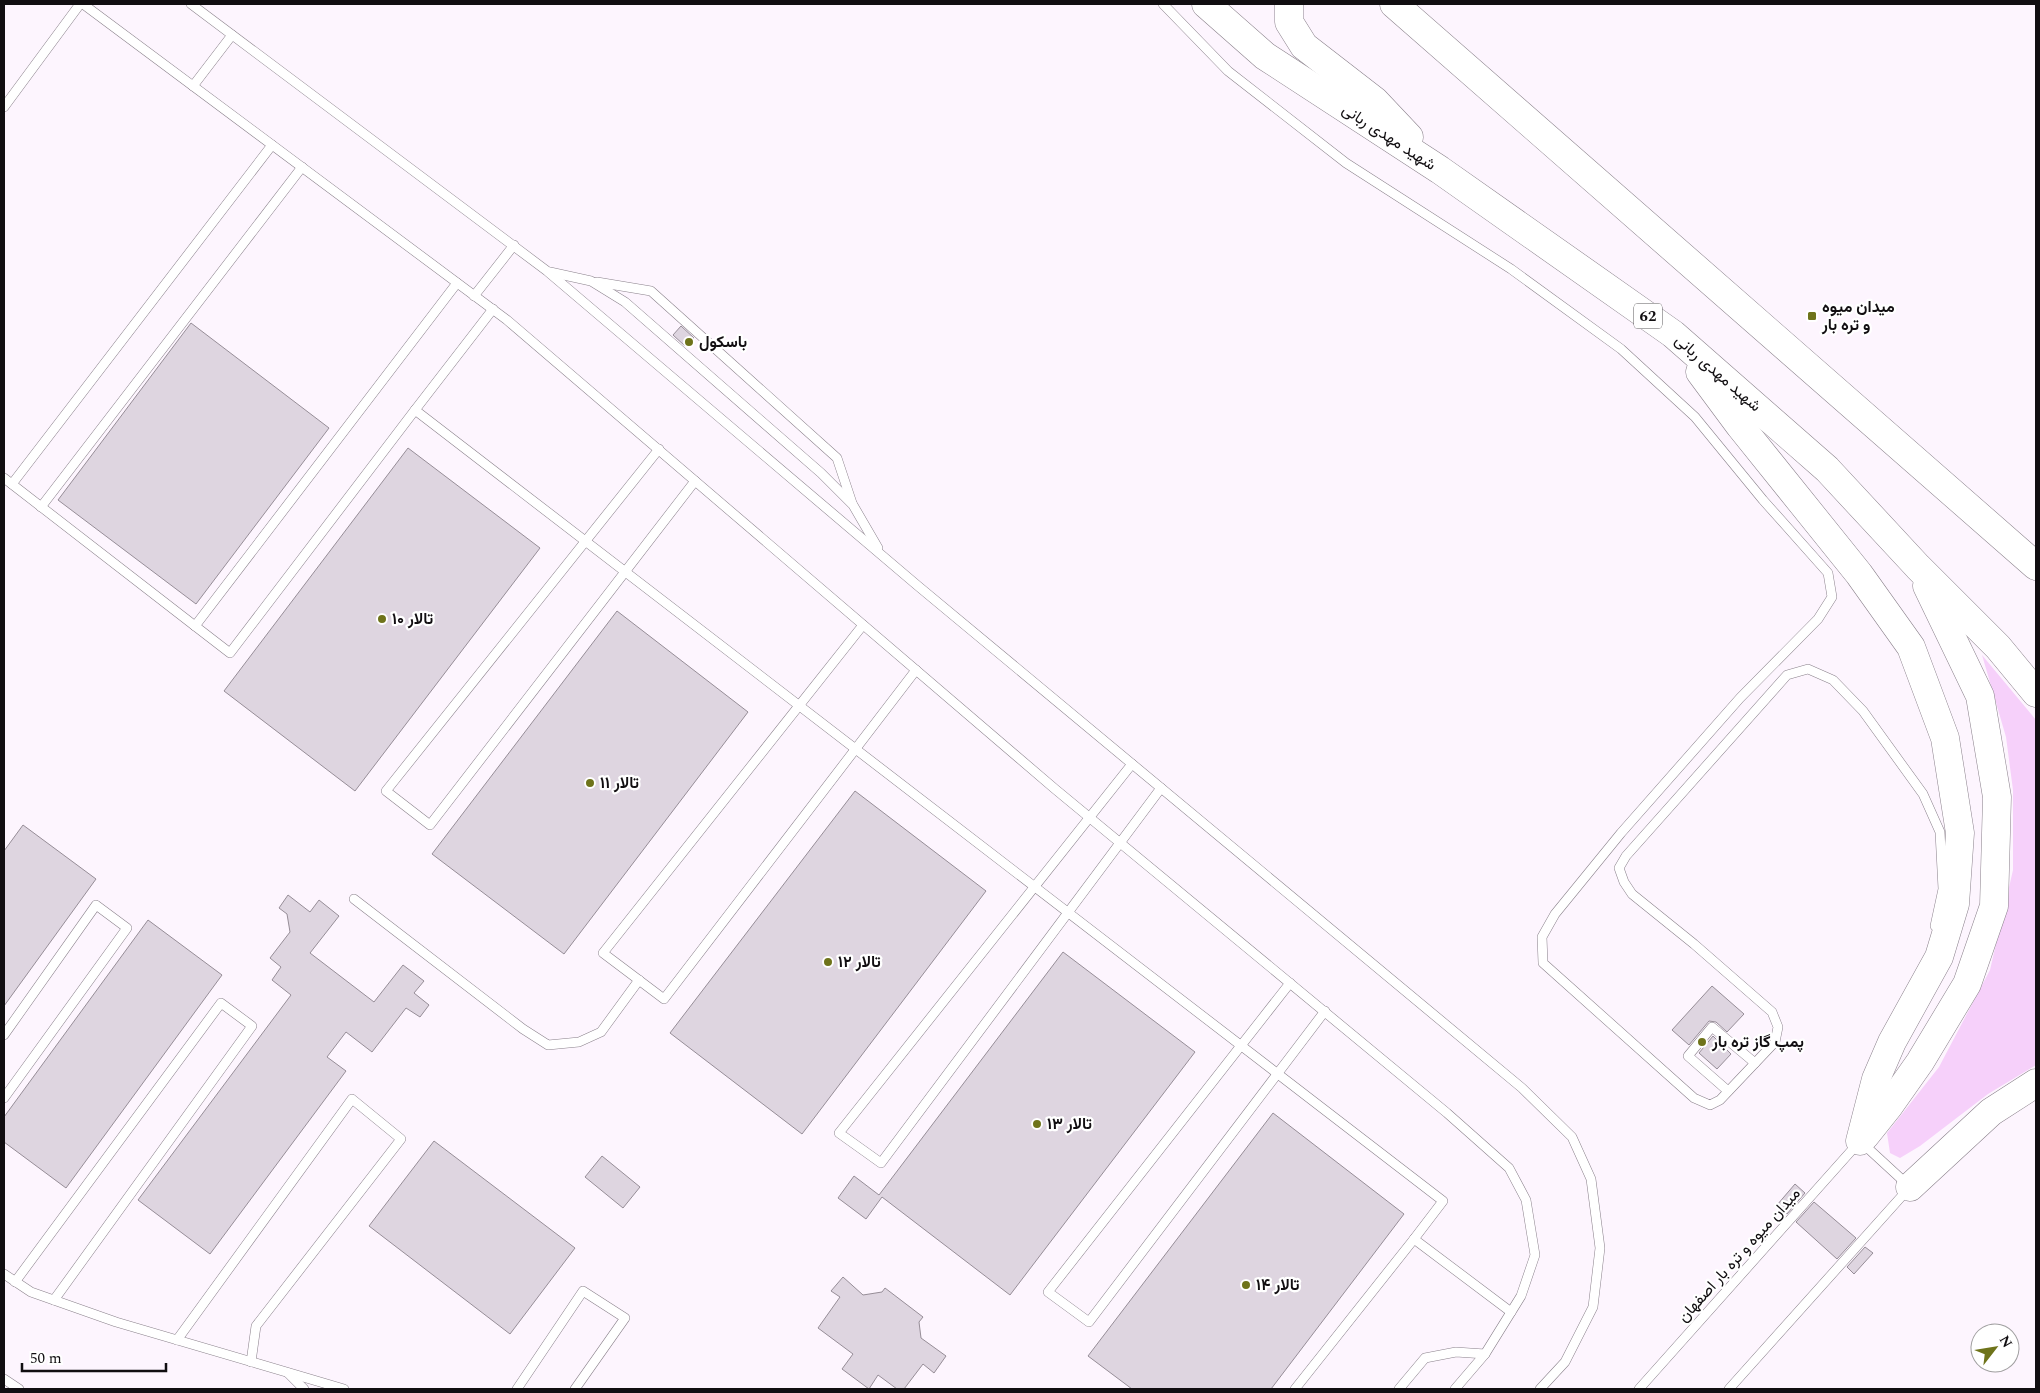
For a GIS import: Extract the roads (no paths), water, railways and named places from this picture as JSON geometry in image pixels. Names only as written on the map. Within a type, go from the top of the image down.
[{"type":"highway","name":"شهید مهدی ربانی","points":[[1206,4],[1265,56],[1440,170],[1673,334],[1828,469],[1918,568],[1998,647],[2036,693]]},
{"type":"highway","points":[[1289,4],[1289,22],[1304,46],[1375,101],[1440,170]]},
{"type":"highway","points":[[1394,4],[2036,566]]},
{"type":"highway","points":[[1673,334],[1740,426],[1859,574],[1911,647],[1945,738],[1960,834],[1956,904],[1939,957],[1892,1042],[1876,1079],[1860,1141]]},
{"type":"highway","points":[[1860,1141],[1889,1106],[1920,1062],[1967,984],[1994,906],[1997,797],[1980,696],[1918,568]]},
{"type":"highway","points":[[1910,1187],[1991,1112],[2036,1083]]},
{"type":"lane","points":[[4,107],[81,4],[493,310],[1089,817],[1447,1113],[1509,1168],[1526,1200],[1534,1255],[1521,1296],[1485,1354],[1455,1389]]},
{"type":"lane","points":[[191,4],[547,271],[1132,764],[1522,1088],[1572,1137],[1591,1179],[1600,1248],[1593,1307],[1564,1362],[1540,1389]]},
{"type":"lane","points":[[1163,4],[1228,71],[1346,162],[1512,269],[1622,349],[1695,417],[1763,500],[1828,573],[1832,597],[1818,619],[1740,698],[1621,833],[1555,914],[1542,937],[1543,963],[1694,1098],[1710,1105],[1720,1100],[1775,1042],[1778,1027],[1772,1012],[1694,944],[1632,894],[1624,882],[1620,868],[1626,856],[1787,675],[1808,669],[1833,680],[1863,711],[1923,794],[1940,832],[1943,889],[1934,932]]},
{"type":"lane","points":[[193,86],[232,35]]},
{"type":"lane","points":[[12,484],[272,145]]},
{"type":"lane","points":[[41,507],[302,167]]},
{"type":"lane","points":[[474,296],[514,245]]},
{"type":"lane","points":[[547,271],[591,281],[651,291],[837,458],[853,505],[882,554]]},
{"type":"lane","points":[[591,281],[625,302],[821,473],[853,505]]},
{"type":"lane","points":[[195,626],[457,283]]},
{"type":"lane","points":[[4,478],[230,653],[493,310]]},
{"type":"lane","points":[[415,410],[1443,1201],[1295,1389]]},
{"type":"lane","points":[[658,449],[386,792],[430,826],[696,481]]},
{"type":"lane","points":[[863,625],[603,954],[664,998],[916,670]]},
{"type":"lane","points":[[1132,764],[839,1133],[881,1163],[1161,788]]},
{"type":"lane","points":[[354,899],[522,1029],[548,1045],[579,1042],[601,1032],[639,980]]},
{"type":"lane","points":[[4,1036],[96,905],[127,928],[4,1098]]},
{"type":"lane","points":[[1916,998],[1926,960]]},
{"type":"lane","points":[[1290,983],[1048,1292],[1089,1322],[1325,1011]]},
{"type":"lane","points":[[15,1282],[220,1003],[252,1026],[54,1300]]},
{"type":"lane","points":[[1728,1091],[1688,1056],[1712,1027],[1755,1063]]},
{"type":"lane","points":[[177,1340],[352,1099],[401,1139],[256,1326],[251,1362]]},
{"type":"lane","points":[[1728,1389],[1910,1187],[1860,1141]]},
{"type":"lane","name":"میدان میوه و تره بار اصفهان","points":[[1639,1389],[1860,1141]]},
{"type":"lane","points":[[1414,1239],[1511,1312]]},
{"type":"lane","points":[[4,1274],[31,1292],[116,1322],[344,1389]]},
{"type":"lane","points":[[517,1389],[583,1291],[625,1318],[575,1389]]},
{"type":"lane","points":[[1398,1389],[1425,1358],[1456,1352],[1485,1354]]},
{"type":"lane","points":[[288,1373],[304,1389]]},
{"type":"lane","points":[[4,1379],[19,1389]]},
{"type":"place","name":"میدان میوه و تره بار","points":[[1812,316]]},
{"type":"place","name":"باسكول","points":[[689,342]]},
{"type":"place","name":"تالار ۱۰","points":[[382,619]]},
{"type":"place","name":"تالار ۱۱","points":[[590,783]]},
{"type":"place","name":"تالار ۱۲","points":[[828,962]]},
{"type":"place","name":"پمپ گاز تره بار","points":[[1702,1042]]},
{"type":"place","name":"تالار ۱۳","points":[[1037,1124]]},
{"type":"place","name":"تالار ۱۴","points":[[1246,1285]]}]
